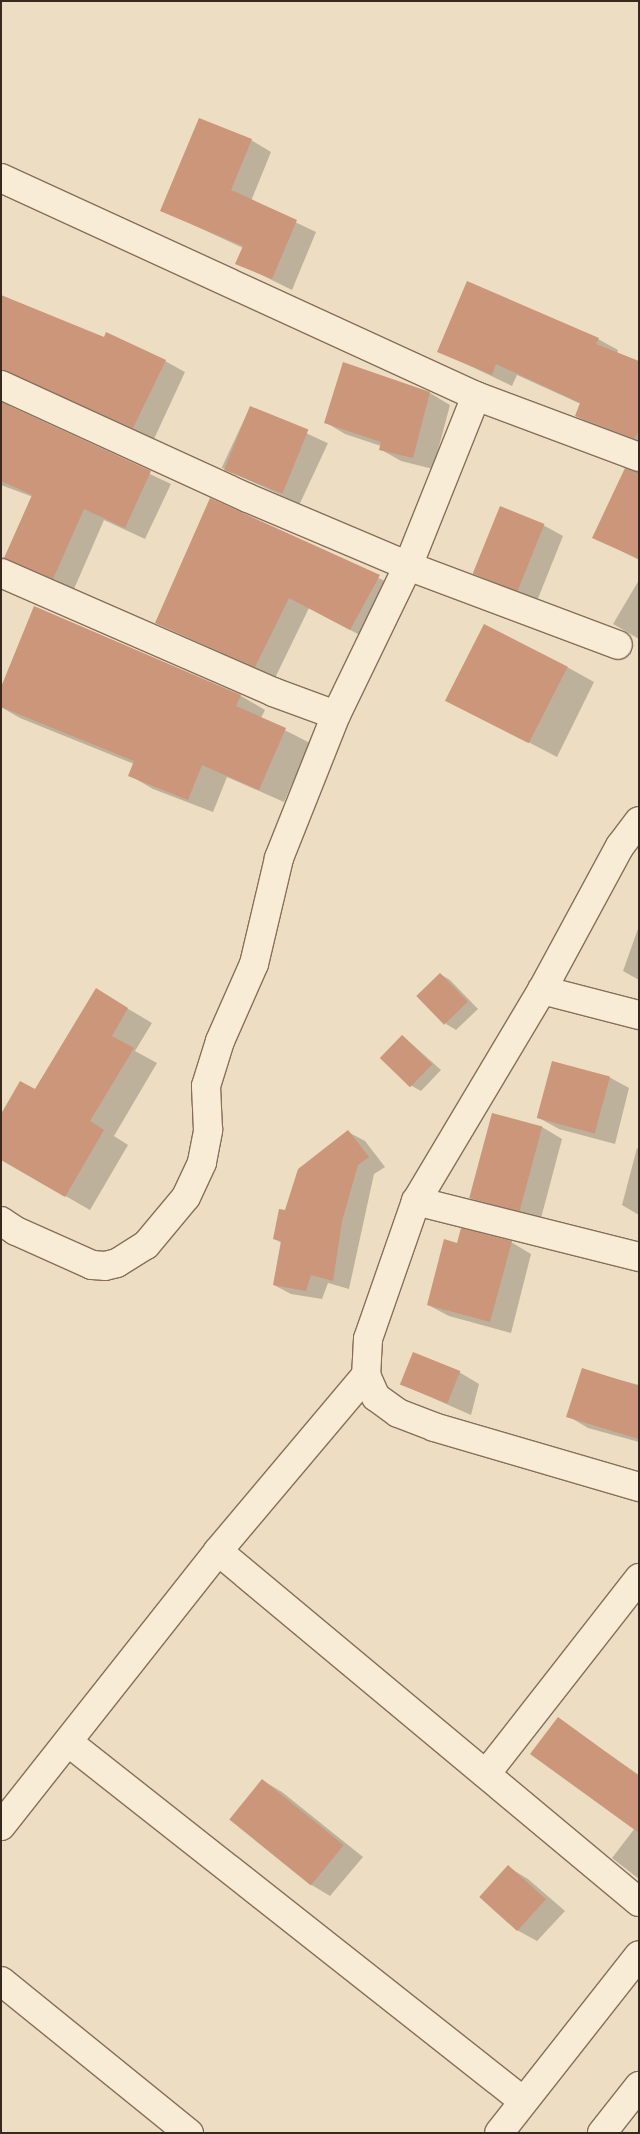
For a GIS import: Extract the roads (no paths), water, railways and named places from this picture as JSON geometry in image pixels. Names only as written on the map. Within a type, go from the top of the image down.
[{"type":"street","points":[[1,178],[476,396],[639,456]]},
{"type":"street","points":[[1,385],[248,498],[408,566],[618,645]]},
{"type":"street","points":[[1,1221],[16,1231],[92,1266],[105,1266],[117,1263],[146,1245],[186,1197],[203,1154],[208,1130],[206,1086],[218,1050],[254,964],[279,858],[336,715],[408,566],[476,396]]},
{"type":"street","points":[[1,573],[273,692],[336,715]]},
{"type":"street","points":[[639,820],[620,846],[542,990],[416,1201],[368,1339],[366,1376],[376,1398],[398,1413],[434,1428],[639,1487]]},
{"type":"street","points":[[542,990],[639,1015]]},
{"type":"street","points":[[416,1201],[639,1257]]},
{"type":"street","points":[[1,1826],[218,1551],[366,1376]]},
{"type":"street","points":[[218,1551],[639,1902]]},
{"type":"street","points":[[486,1774],[639,1578]]},
{"type":"street","points":[[68,1742],[522,2100]]},
{"type":"street","points":[[499,2133],[522,2100],[639,1955]]},
{"type":"street","points":[[1,1981],[188,2133]]},
{"type":"street","points":[[602,2133],[639,2086]]}]
